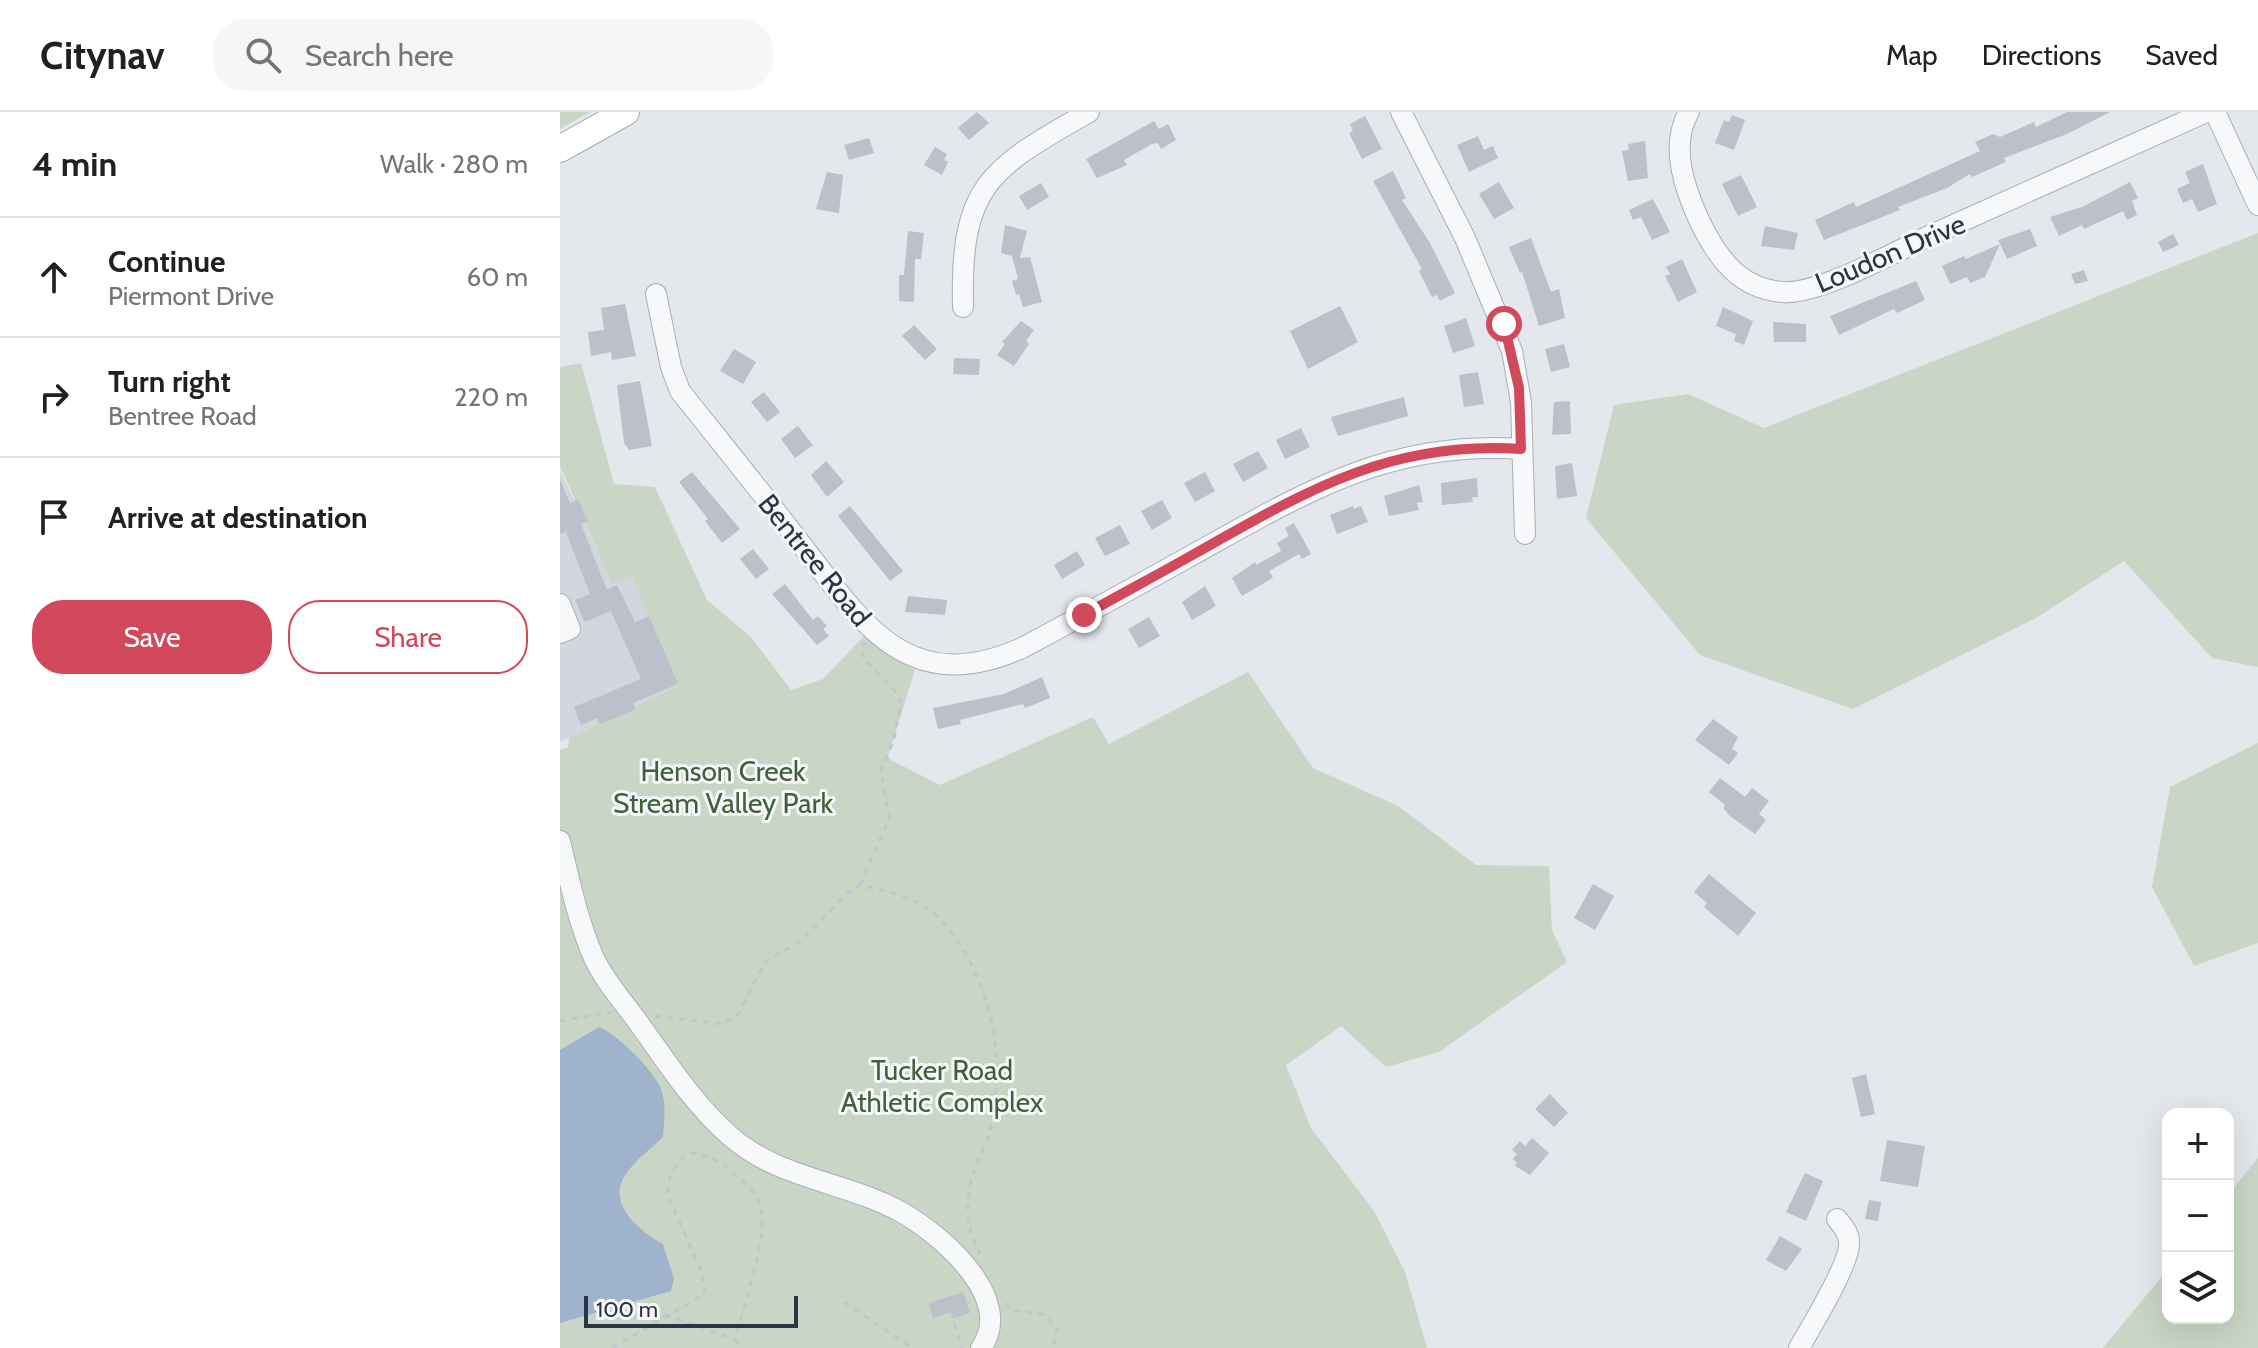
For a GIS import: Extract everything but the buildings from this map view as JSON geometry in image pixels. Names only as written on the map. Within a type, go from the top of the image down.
[{"type":"main road","points":[[560,149],[626,112]]},
{"type":"street","points":[[963,307],[966,228],[980,192],[997,171],[1022,151],[1089,112]]},
{"type":"street","points":[[1401,112],[1504,324],[1519,388],[1525,534]]},
{"type":"street","name":"Loudon Drive","points":[[1689,112],[1682,129],[1682,172],[1708,238],[1728,268],[1745,282],[1789,292],[1843,275],[2206,112]]},
{"type":"street","points":[[2215,112],[2258,205]]},
{"type":"street","name":"Bentree Road","points":[[656,294],[671,367],[680,391],[849,608],[873,633],[897,649],[930,661],[986,662],[1059,628],[1319,485],[1372,466],[1423,454],[1484,447],[1521,449]]},
{"type":"street","points":[[560,604],[570,629],[560,633]]},
{"type":"street","points":[[560,841],[590,948],[620,1011],[702,1108],[747,1150],[775,1167],[899,1211],[951,1252],[975,1278],[992,1310],[991,1330],[981,1348]]},
{"type":"street","points":[[1799,1348],[1836,1280],[1850,1245],[1846,1231],[1837,1219]]},
{"type":"path","points":[[560,1021],[620,1011],[723,1024],[738,1014],[766,961],[801,941],[847,893],[860,885],[889,819],[881,768],[893,743],[901,703],[894,690],[863,658],[863,644],[873,633]]},
{"type":"path","points":[[860,885],[919,904],[943,922],[959,944],[984,1001],[996,1055],[990,1134],[967,1191],[966,1213],[981,1256]]},
{"type":"path","points":[[612,1348],[705,1294],[702,1273],[668,1196],[669,1173],[688,1153],[702,1153],[724,1164],[759,1199],[765,1223],[735,1339]]},
{"type":"path","points":[[1001,1296],[1011,1310],[1046,1315],[1057,1330],[1053,1348]]},
{"type":"path","points":[[844,1302],[912,1348]]},
{"type":"path","points":[[951,1312],[962,1348]]},
{"type":"path","points":[[665,1315],[735,1339],[740,1348]]},
{"type":"shaded area","points":[[560,470],[612,582],[632,575],[679,686],[560,742]]},
{"type":"green space","points":[[560,112],[590,112],[560,129]]},
{"type":"green space","points":[[2258,233],[2258,667],[2212,658],[2124,561],[2036,618],[1853,709],[1700,655],[1586,518],[1614,405],[1688,394],[1764,428]]},
{"type":"green space","name":"Tucker Road Athletic Complex","points":[[581,363],[614,484],[655,487],[707,600],[751,637],[791,690],[823,679],[865,635],[889,656],[915,670],[888,756],[891,760],[940,785],[1093,717],[1109,744],[1248,672],[1313,768],[1398,806],[1476,865],[1549,866],[1552,930],[1567,962],[1439,1052],[1386,1067],[1341,1026],[1286,1065],[1311,1128],[1374,1211],[1405,1272],[1427,1348],[560,1348],[560,750],[568,747],[569,738],[678,686],[632,576],[612,583],[560,466],[560,367]]},
{"type":"green space","points":[[2258,743],[2258,943],[2194,966],[2152,887],[2170,787]]},
{"type":"green space","points":[[2258,1158],[2258,1348],[2103,1348],[2162,1276],[2162,1324],[2234,1324],[2234,1188]]},
{"type":"water","points":[[599,1027],[624,1044],[642,1062],[656,1080],[664,1099],[663,1137],[626,1174],[620,1195],[628,1215],[663,1244],[674,1279],[671,1291],[560,1323],[560,1050]]},
{"type":"route","points":[[1084,615],[1286,501],[1340,477],[1423,454],[1484,447],[1521,449],[1521,402],[1516,366],[1504,324]]},
{"type":"park label","name":"Henson Creek Stream Valley Park","points":[[723,787]]}]
